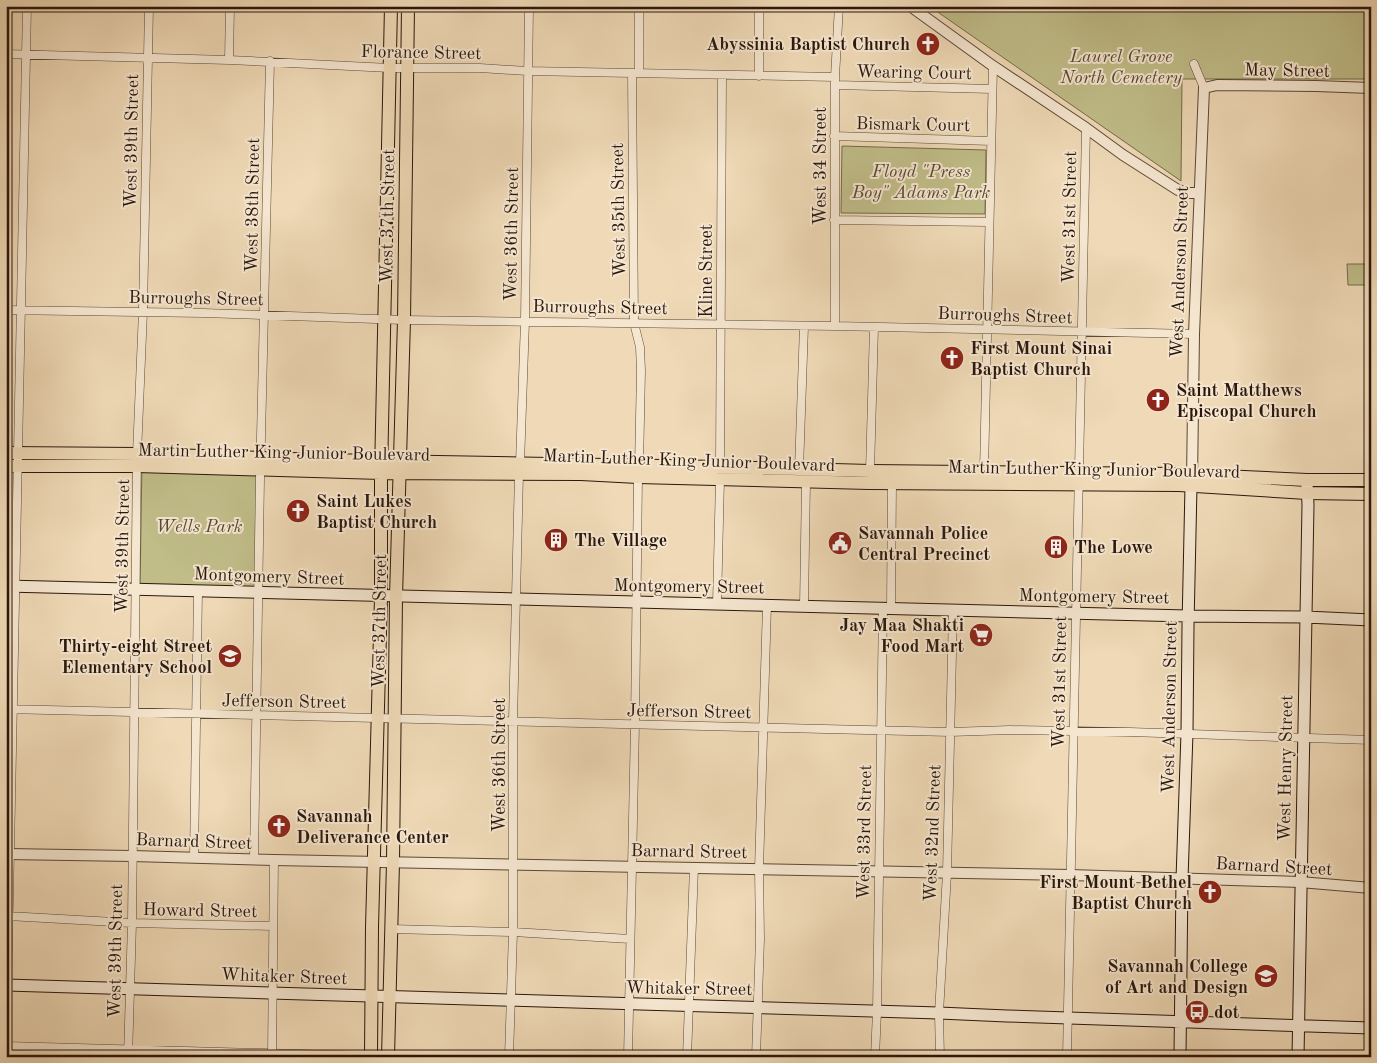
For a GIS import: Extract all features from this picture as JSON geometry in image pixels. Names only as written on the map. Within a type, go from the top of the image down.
[{"type":"main road","name":"West 37th Street","points":[[371,1056],[391,6]]},
{"type":"main road","name":"West 37th Street","points":[[388,1056],[396,718],[396,597],[404,320],[408,6]]},
{"type":"main road","name":"Martin Luther King Junior Boulevard","points":[[12,460],[137,460],[638,472],[720,473],[799,469],[984,472],[1078,480]]},
{"type":"main road","name":"Martin Luther King Junior Boulevard","points":[[720,473],[806,482],[1192,480],[1307,487],[1371,494]]},
{"type":"main road","name":"West Anderson Street","points":[[1180,1057],[1182,1022],[1182,879],[1192,480]]},
{"type":"main road","name":"Martin Luther King Junior Boulevard","points":[[1307,487],[1371,480]]},
{"type":"main road","name":"West Henry Street","points":[[1298,1057],[1300,1026],[1300,882],[1307,487]]},
{"type":"main road","name":"Montgomery Street","points":[[11,586],[381,597],[516,598],[1371,620]]},
{"type":"main road","name":"Whitaker Street","points":[[7,985],[939,1012],[1371,1028]]},
{"type":"street","points":[[27,6],[21,310],[12,460],[6,1047],[128,1053],[404,1057]]},
{"type":"street","name":"West 39th Street","points":[[128,1053],[132,923],[137,460],[149,6]]},
{"type":"street","points":[[229,60],[230,6]]},
{"type":"street","name":"West 36th Street","points":[[509,1057],[514,864],[513,721],[524,321],[529,6]]},
{"type":"street","name":"West 35th Street","points":[[628,1057],[638,472],[642,371],[640,348],[634,324],[635,73],[639,6]]},
{"type":"street","points":[[759,76],[760,6]]},
{"type":"street","name":"West 34 Street","points":[[835,326],[834,136],[838,6]]},
{"type":"street","points":[[910,6],[993,66],[1123,155],[1178,190],[1188,193],[1199,193]]},
{"type":"street","name":"Florance Street","points":[[6,54],[229,60],[390,68],[480,68],[528,71],[759,76],[835,81]]},
{"type":"street","name":"West 38th Street","points":[[254,859],[270,62]]},
{"type":"street","points":[[1194,64],[1204,88]]},
{"type":"street","points":[[984,472],[993,66]]},
{"type":"street","name":"Kline Street","points":[[717,604],[720,473],[722,75]]},
{"type":"street","name":"Wearing Court","points":[[835,81],[992,90]]},
{"type":"street","name":"May Street","points":[[1204,88],[1217,85],[1371,88]]},
{"type":"street","name":"West Anderson Street","points":[[1192,480],[1194,334],[1204,88]]},
{"type":"street","name":"West 31st Street","points":[[1067,1057],[1086,128]]},
{"type":"street","name":"Bismark Court","points":[[834,136],[991,140]]},
{"type":"street","points":[[834,220],[989,222]]},
{"type":"street","name":"Burroughs Street","points":[[6,310],[264,314],[404,320],[835,326],[1194,334]]},
{"type":"street","points":[[799,469],[804,326]]},
{"type":"street","points":[[870,471],[874,327]]},
{"type":"street","points":[[804,606],[806,482]]},
{"type":"street","name":"West 33rd Street","points":[[875,1057],[880,730],[892,483]]},
{"type":"street","points":[[194,858],[198,591]]},
{"type":"street","points":[[756,1057],[760,940],[759,869],[767,605]]},
{"type":"street","name":"West 32nd Street","points":[[940,1057],[939,1012],[947,873],[953,610]]},
{"type":"street","name":"Jefferson Street","points":[[9,709],[950,732],[1010,730],[1187,733],[1371,740]]},
{"type":"street","name":"Barnard Street","points":[[8,854],[1070,875],[1300,882],[1371,888]]},
{"type":"street","points":[[272,1055],[274,860]]},
{"type":"street","points":[[687,1057],[694,867]]},
{"type":"street","name":"Howard Street","points":[[8,916],[132,923],[272,926]]},
{"type":"street","points":[[390,929],[513,932],[570,937],[630,939]]},
{"type":"green space","name":"Laurel Grove North Cemetery","points":[[929,6],[1371,6],[1371,79],[1182,79],[1181,181]]},
{"type":"green space","name":"Floyd \"Press Boy\" Adams Park","points":[[842,146],[986,150],[985,214],[841,213]]},
{"type":"green space","points":[[1347,264],[1365,264],[1367,285],[1348,285]]},
{"type":"green space","name":"Wells Park","points":[[142,462],[259,465],[256,590],[140,587]]},
{"type":"place","name":"Abyssinia Baptist Church","points":[[928,44]]},
{"type":"place","name":"First Mount Sinai Baptist Church","points":[[952,358]]},
{"type":"place","name":"Saint Matthews Episcopal Church","points":[[1158,400]]},
{"type":"place","name":"Saint Lukes Baptist Church","points":[[298,511]]},
{"type":"place","name":"The Village","points":[[556,540]]},
{"type":"place","name":"Savannah Police Central Precinct","points":[[840,543]]},
{"type":"place","name":"The Lowe","points":[[1056,547]]},
{"type":"place","name":"Jay Maa Shakti Food Mart","points":[[981,635]]},
{"type":"place","name":"Thirty-eight Street Elementary School","points":[[230,656]]},
{"type":"place","name":"Savannah Deliverance Center","points":[[279,826]]},
{"type":"place","name":"First Mount Bethel Baptist Church","points":[[1210,892]]},
{"type":"place","name":"Savannah College of Art and Design","points":[[1266,976]]},
{"type":"place","name":"dot","points":[[1197,1012]]}]
